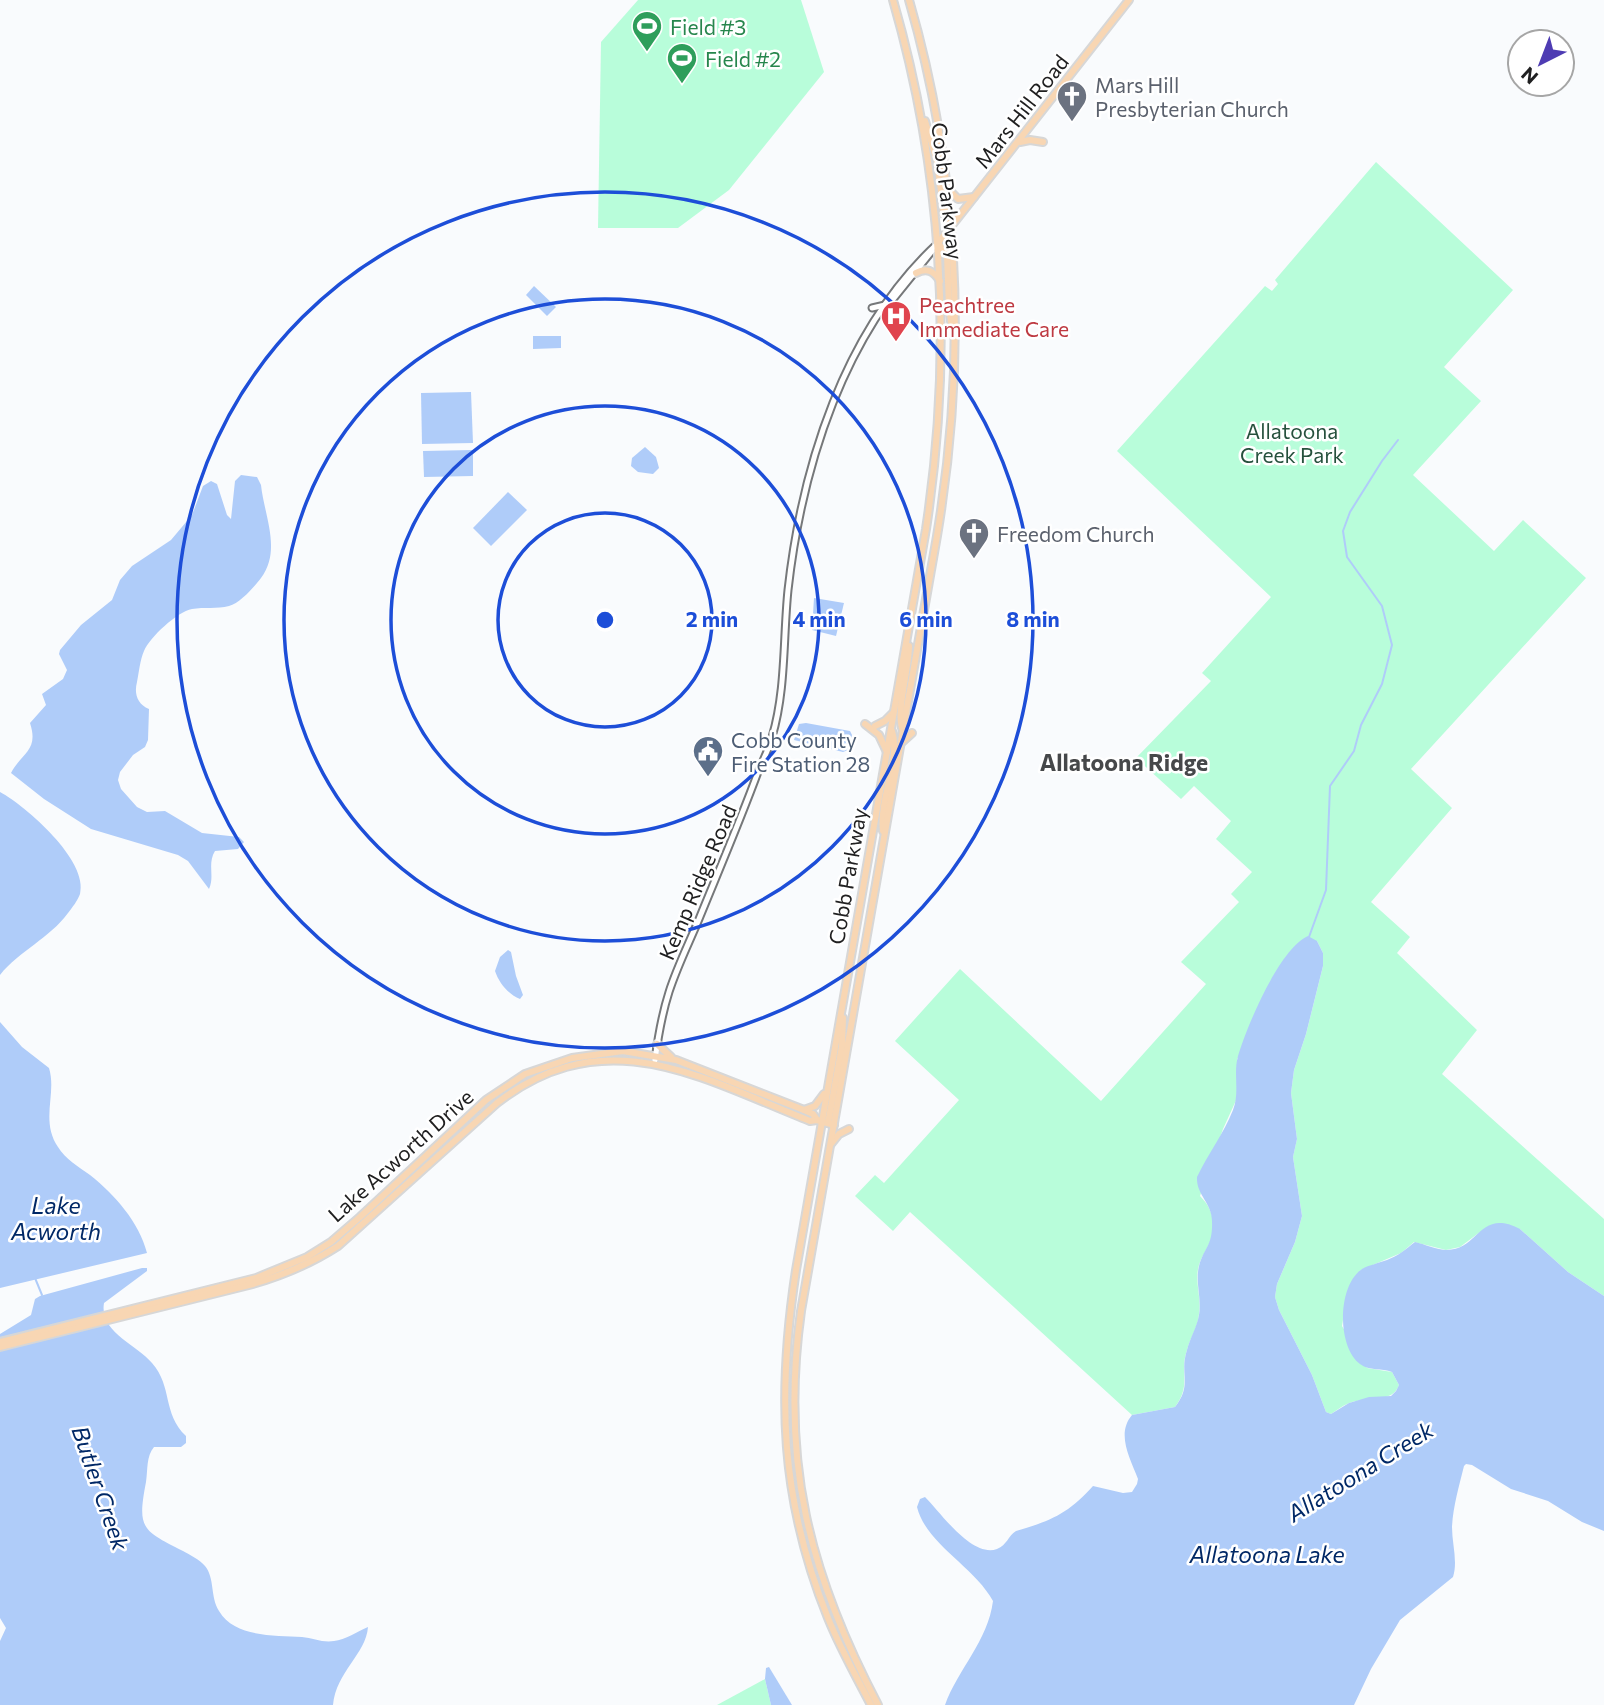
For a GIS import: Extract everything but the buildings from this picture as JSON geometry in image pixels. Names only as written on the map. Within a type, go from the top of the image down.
[{"type":"main road","name":"Cobb Parkway","points":[[878,1705],[846,1641],[825,1588],[814,1552],[802,1494],[795,1439],[796,1354],[830,1146],[825,1122],[828,1082],[935,467],[942,356],[938,243],[931,177],[919,106],[893,0]]},
{"type":"main road","name":"Cobb Parkway","points":[[871,1705],[840,1645],[803,1545],[792,1496],[784,1415],[786,1345],[796,1270],[885,836],[946,480],[954,401],[956,347],[948,188],[931,88],[909,0]]},
{"type":"main road","name":"Mars Hill Road","points":[[938,243],[1129,0]]},
{"type":"main road","points":[[919,106],[937,161],[944,214],[952,226]]},
{"type":"main road","points":[[1018,143],[1026,140],[1043,142]]},
{"type":"main road","points":[[948,188],[961,200],[976,196]]},
{"type":"main road","points":[[938,243],[947,254],[950,319],[956,347]]},
{"type":"main road","points":[[916,273],[928,270],[940,281]]},
{"type":"main road","points":[[903,731],[899,718],[907,674],[908,633]]},
{"type":"main road","points":[[875,726],[888,719],[894,711]]},
{"type":"main road","points":[[865,724],[879,735],[887,752]]},
{"type":"main road","points":[[885,836],[882,826],[884,805],[894,744],[891,729]]},
{"type":"main road","points":[[901,743],[912,733]]},
{"type":"main road","points":[[825,1122],[842,1046],[841,1012]]},
{"type":"main road","points":[[657,1044],[676,1059]]},
{"type":"main road","name":"Lake Acworth Drive","points":[[655,1059],[810,1121],[825,1122]]},
{"type":"main road","name":"Lake Acworth Drive","points":[[0,1342],[281,1276],[310,1264],[338,1246],[488,1110],[521,1085],[558,1070],[588,1063],[676,1059],[804,1110],[825,1122]]},
{"type":"main road","points":[[804,1110],[820,1102],[828,1082]]},
{"type":"main road","points":[[830,1146],[839,1134],[849,1129]]},
{"type":"main road","name":"Lake Acworth Drive","points":[[0,1348],[159,1305]]},
{"type":"main road","points":[[792,1496],[802,1494]]},
{"type":"street","points":[[880,314],[938,243]]},
{"type":"street","points":[[880,314],[922,257],[938,243]]},
{"type":"street","points":[[872,308],[885,304]]},
{"type":"street","name":"Kemp Ridge Road","points":[[655,1059],[660,1023],[674,979],[771,740],[782,687],[785,623],[794,557],[806,491],[817,453],[846,372],[880,314]]},
{"type":"green space","points":[[638,0],[801,0],[824,72],[729,190],[678,228],[598,228],[601,42]]},
{"type":"green space","name":"Allatoona Creek Park","points":[[1376,162],[1513,290],[1444,367],[1481,401],[1413,475],[1494,551],[1523,520],[1586,578],[1411,769],[1452,808],[1371,902],[1410,937],[1397,953],[1477,1030],[1442,1074],[1604,1219],[1604,1296],[1568,1272],[1520,1229],[1480,1232],[1460,1247],[1446,1250],[1414,1242],[1401,1253],[1361,1270],[1348,1289],[1342,1326],[1367,1368],[1392,1372],[1399,1385],[1396,1391],[1379,1399],[1352,1402],[1331,1414],[1326,1412],[1312,1375],[1275,1297],[1277,1284],[1295,1242],[1302,1216],[1293,1157],[1297,1139],[1291,1093],[1294,1070],[1323,966],[1323,953],[1317,941],[1237,1059],[1238,1096],[1223,1129],[1200,1196],[1211,1212],[1213,1230],[1198,1271],[1199,1314],[1185,1358],[1183,1392],[1175,1407],[1132,1415],[910,1212],[893,1231],[855,1196],[875,1175],[884,1183],[959,1100],[895,1041],[960,969],[1101,1101],[1206,984],[1181,962],[1239,902],[1231,894],[1252,872],[1216,839],[1231,821],[1194,786],[1181,799],[1136,758],[1211,681],[1202,673],[1271,597],[1117,451],[1265,286],[1272,291],[1278,284],[1275,280]]},
{"type":"green space","points":[[765,1679],[771,1705],[717,1705]]},
{"type":"water","points":[[534,286],[556,307],[547,316],[526,295]]},
{"type":"water","points":[[533,336],[561,336],[561,348],[533,349]]},
{"type":"water","points":[[471,392],[473,443],[422,444],[421,393]]},
{"type":"water","points":[[645,447],[656,457],[659,468],[653,474],[638,472],[631,466],[632,458]]},
{"type":"water","points":[[473,450],[473,476],[424,477],[423,451]]},
{"type":"water","points":[[241,475],[257,477],[261,485],[271,544],[267,567],[255,586],[238,602],[224,607],[186,611],[165,626],[147,645],[136,690],[139,701],[149,709],[148,740],[145,747],[133,755],[120,772],[118,780],[121,789],[137,807],[147,812],[165,811],[202,833],[239,837],[244,842],[238,849],[215,851],[209,889],[188,861],[178,855],[91,829],[44,799],[11,773],[31,746],[30,723],[46,705],[42,694],[63,679],[67,670],[59,654],[60,650],[81,625],[112,600],[120,580],[132,566],[171,540],[192,515],[203,486],[211,481],[217,484],[227,515],[231,519],[235,481]]},
{"type":"water","points":[[508,492],[527,510],[491,546],[473,528]]},
{"type":"water","points":[[814,598],[844,603],[836,636],[812,630]]},
{"type":"water","points":[[799,724],[850,731],[852,735],[848,750],[843,752],[794,740]]},
{"type":"water","points":[[0,792],[25,809],[65,851],[75,866],[80,881],[80,894],[61,922],[0,975]]},
{"type":"water","name":"Allatoona Lake","points":[[1308,936],[1317,941],[1323,953],[1323,966],[1294,1070],[1291,1093],[1297,1139],[1293,1157],[1302,1216],[1295,1242],[1277,1284],[1275,1297],[1312,1375],[1326,1412],[1331,1414],[1349,1403],[1369,1397],[1391,1396],[1399,1385],[1392,1372],[1367,1368],[1360,1364],[1352,1356],[1347,1344],[1344,1302],[1354,1277],[1362,1269],[1395,1256],[1415,1242],[1447,1250],[1466,1244],[1487,1226],[1496,1223],[1520,1229],[1568,1272],[1604,1296],[1604,1531],[1582,1522],[1548,1501],[1511,1489],[1466,1464],[1453,1519],[1453,1577],[1400,1620],[1371,1669],[1354,1705],[945,1705],[985,1629],[993,1601],[985,1588],[930,1532],[917,1507],[920,1499],[925,1497],[967,1541],[987,1550],[997,1549],[1016,1531],[1059,1515],[1093,1486],[1123,1493],[1132,1492],[1138,1479],[1126,1446],[1127,1422],[1132,1415],[1175,1407],[1185,1385],[1185,1358],[1199,1315],[1199,1266],[1212,1229],[1210,1209],[1199,1189],[1197,1177],[1233,1110],[1238,1056],[1256,1008],[1286,956]]},
{"type":"water","points":[[508,950],[511,952],[523,995],[520,999],[504,988],[495,971],[500,957]]},
{"type":"water","name":"Lake Acworth","points":[[0,1022],[22,1047],[49,1068],[50,1127],[58,1147],[68,1159],[117,1200],[132,1220],[147,1253],[0,1288]]},
{"type":"water","points":[[147,1268],[147,1271],[104,1303],[104,1313],[113,1330],[145,1356],[159,1372],[170,1409],[186,1436],[186,1443],[181,1447],[154,1447],[151,1451],[142,1510],[146,1526],[159,1538],[205,1566],[219,1611],[226,1620],[245,1631],[330,1641],[343,1639],[368,1627],[362,1646],[339,1683],[333,1705],[0,1705],[0,1641],[6,1628],[0,1618],[0,1334],[31,1315],[35,1299],[40,1296]]},
{"type":"water","points":[[769,1667],[792,1705],[771,1705],[765,1679],[766,1668]]},
{"type":"waterway","points":[[1309,937],[1326,890],[1330,786],[1354,751],[1361,725],[1382,684],[1392,645],[1382,606],[1347,557],[1343,531],[1350,512],[1398,440]]},
{"type":"waterway","name":"Butler Creek","points":[[35,1278],[42,1295]]},
{"type":"place","name":"Field #3","points":[[647,53]]},
{"type":"place","name":"Field #2","points":[[682,85]]},
{"type":"place","name":"Mars Hill Presbyterian Church","points":[[1072,123]]},
{"type":"place","name":"Peachtree Immediate Care","points":[[896,343]]},
{"type":"place","name":"Freedom Church","points":[[974,560]]},
{"type":"place","name":"Cobb County Fire Station 28","points":[[708,778]]},
{"type":"district","name":"Allatoona Ridge","points":[[1124,762]]},
{"type":"water label","name":"Allatoona Creek","points":[[1360,1471]]}]
